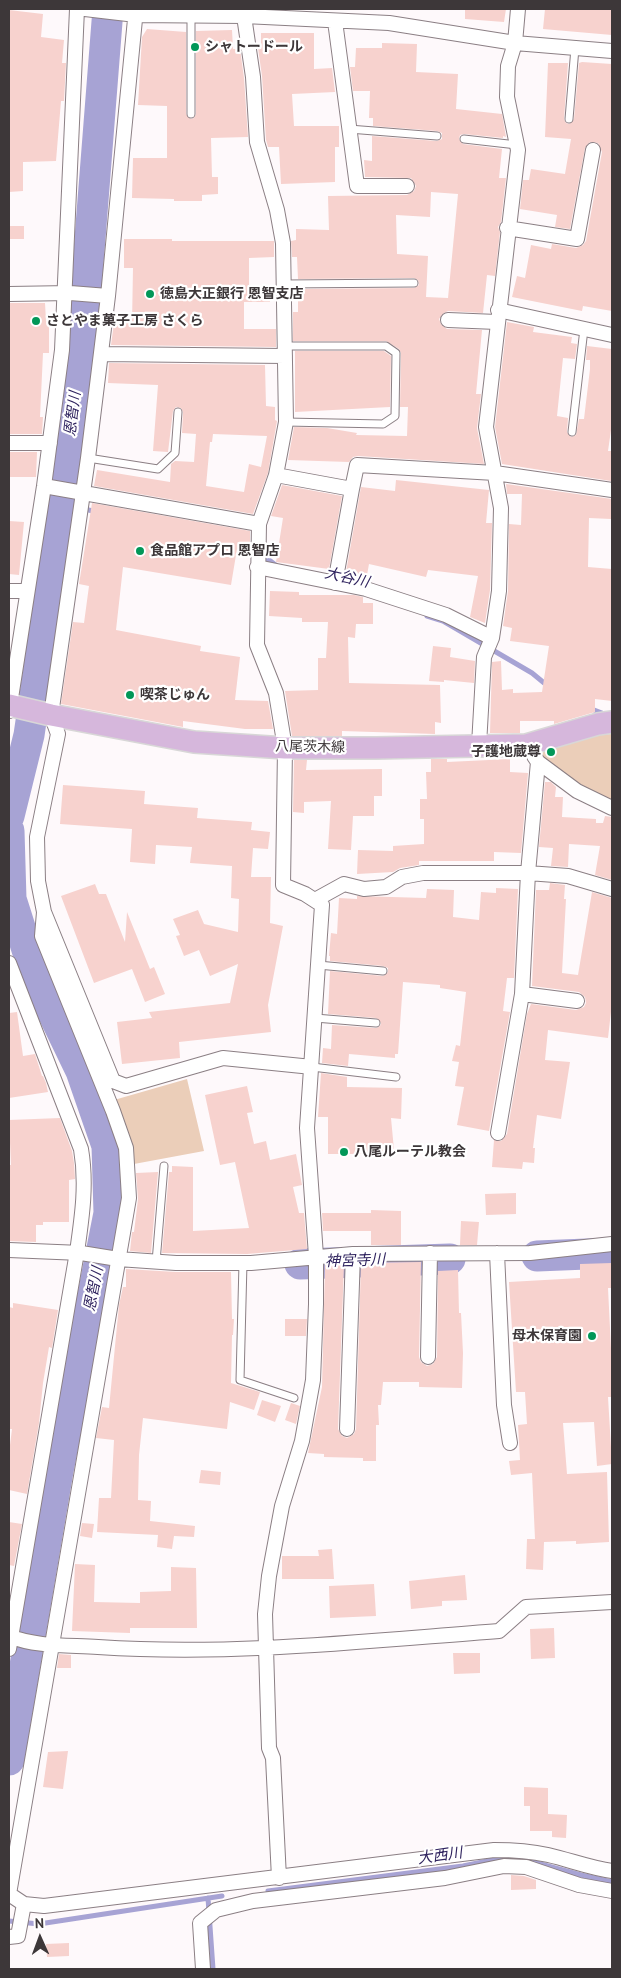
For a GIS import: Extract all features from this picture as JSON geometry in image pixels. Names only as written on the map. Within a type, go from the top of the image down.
[{"type":"main road","name":"八尾茨木線","points":[[10,707],[194,742],[285,748],[479,745],[532,753],[598,724],[612,722]]},
{"type":"street","points":[[10,707],[27,591],[46,486],[62,350],[67,294],[77,9]]},
{"type":"street","points":[[85,9],[191,16],[228,12],[244,16],[390,23],[515,43],[612,51]]},
{"type":"street","points":[[479,745],[484,657],[492,638],[499,591],[501,508],[486,427],[517,145],[507,97],[508,66],[515,43],[518,9]]},
{"type":"street","points":[[135,12],[108,296],[84,493],[48,714],[58,734],[37,837],[38,881],[44,912],[113,1081],[126,1086],[223,1058],[312,1067]]},
{"type":"street","points":[[244,16],[253,77],[257,142],[277,210],[283,243],[284,284],[286,422],[276,475],[259,524],[257,645],[276,693],[285,748],[283,885],[305,894],[322,905],[307,1128],[316,1256],[313,1380],[302,1441],[282,1506],[265,1614],[269,1748],[273,1758],[278,1878]]},
{"type":"street","points":[[335,21],[357,186],[407,186]]},
{"type":"street","points":[[507,228],[576,239],[593,150]]},
{"type":"street","points":[[9,294],[108,296]]},
{"type":"street","points":[[448,320],[498,316],[612,335]]},
{"type":"street","points":[[101,354],[284,351]]},
{"type":"street","points":[[9,443],[50,443]]},
{"type":"street","points":[[335,583],[357,465],[494,473],[612,490]]},
{"type":"street","points":[[276,475],[352,489]]},
{"type":"street","points":[[46,486],[259,524]]},
{"type":"street","points":[[257,566],[366,589],[446,616],[492,638]]},
{"type":"street","points":[[9,591],[27,591]]},
{"type":"street","points":[[532,753],[577,791],[612,808]]},
{"type":"street","points":[[498,1133],[522,994],[532,753]]},
{"type":"street","points":[[315,900],[344,884],[364,889],[386,887],[402,877],[424,873],[528,873],[568,876],[612,889]]},
{"type":"street","points":[[23,1909],[9,1894],[115,1258],[129,1198],[126,1148],[113,1111],[42,936],[44,912]]},
{"type":"street","points":[[9,963],[81,1149],[85,1171],[79,1252],[10,1640],[147,1650],[266,1649],[499,1631],[526,1607],[612,1602]]},
{"type":"street","points":[[522,994],[577,1001]]},
{"type":"street","points":[[9,1250],[79,1252],[115,1258],[176,1264],[243,1263],[353,1254],[530,1253],[612,1244]]},
{"type":"street","points":[[428,1357],[430,1253]]},
{"type":"street","points":[[497,1253],[504,1405],[510,1443]]},
{"type":"street","points":[[347,1429],[353,1254]]},
{"type":"street","points":[[23,1909],[494,1850],[548,1855],[612,1872]]},
{"type":"street","points":[[202,1969],[200,1923],[216,1910],[243,1904],[445,1878],[504,1866],[526,1867],[579,1884],[612,1891]]},
{"type":"street","points":[[242,1883],[243,1904]]},
{"type":"street","points":[[14,1933],[23,1909]]},
{"type":"lane","points":[[191,16],[191,114]]},
{"type":"lane","points":[[569,119],[575,48]]},
{"type":"lane","points":[[349,129],[437,136]]},
{"type":"lane","points":[[464,139],[517,145]]},
{"type":"lane","points":[[284,284],[414,283]]},
{"type":"lane","points":[[572,432],[584,329]]},
{"type":"lane","points":[[284,351],[386,346],[396,353],[395,416],[383,424],[286,422]]},
{"type":"lane","points":[[88,458],[158,469],[175,453],[178,412]]},
{"type":"lane","points":[[318,965],[383,971]]},
{"type":"lane","points":[[315,1018],[376,1023]]},
{"type":"lane","points":[[312,1067],[396,1077]]},
{"type":"lane","points":[[156,1262],[164,1166]]},
{"type":"lane","points":[[243,1263],[240,1380],[294,1398]]},
{"type":"shaded area","points":[[612,734],[612,800],[569,779],[537,753],[593,735]]},
{"type":"shaded area","points":[[187,1079],[204,1151],[134,1164],[131,1146],[114,1100]]},
{"type":"building","points":[[465,9],[506,9],[504,22],[465,19]]},
{"type":"building","points":[[545,9],[612,9],[612,35],[543,29]]},
{"type":"building","points":[[9,10],[43,14],[41,37],[64,40],[62,63],[66,63],[64,101],[61,101],[56,161],[23,162],[23,191],[9,192]]},
{"type":"building","points":[[147,29],[186,32],[186,114],[191,119],[196,114],[196,31],[232,30],[233,49],[240,49],[248,137],[211,138],[212,177],[218,177],[218,194],[202,195],[202,201],[132,198],[133,158],[167,158],[167,106],[138,105],[142,37]]},
{"type":"building","points":[[261,33],[314,33],[314,69],[332,68],[335,92],[292,94],[294,126],[339,126],[339,147],[335,147],[335,182],[281,184],[279,147],[268,147],[266,140],[262,76],[258,48],[261,48]]},
{"type":"building","points":[[382,43],[417,44],[416,72],[458,74],[456,109],[502,114],[506,137],[464,134],[460,135],[459,139],[463,144],[502,149],[499,178],[506,178],[501,222],[498,227],[500,232],[495,276],[487,275],[483,313],[448,311],[439,319],[441,324],[447,329],[482,330],[476,394],[481,394],[477,428],[484,464],[358,456],[353,457],[349,462],[288,460],[294,427],[327,428],[357,433],[356,435],[407,436],[408,407],[400,407],[401,353],[399,349],[386,341],[293,341],[293,312],[298,312],[298,289],[414,288],[419,285],[418,280],[414,278],[298,279],[297,257],[292,257],[291,241],[296,240],[296,229],[329,230],[328,196],[407,195],[414,191],[416,186],[411,178],[365,177],[364,160],[372,161],[372,136],[437,141],[442,139],[442,133],[437,131],[373,126],[373,118],[369,118],[370,91],[353,91],[350,67],[355,67],[356,48],[382,48]],"holes":[[[431,192],[458,194],[448,298],[426,297],[428,256],[397,254],[396,215],[430,217]]]},
{"type":"building","points":[[548,63],[568,63],[564,119],[569,124],[574,119],[579,63],[612,64],[612,311],[583,306],[582,311],[512,297],[517,276],[525,278],[531,245],[551,249],[552,244],[576,248],[583,245],[586,241],[602,152],[598,143],[590,142],[585,148],[570,229],[555,227],[557,215],[520,209],[523,180],[529,180],[531,169],[565,174],[571,139],[545,137]]},
{"type":"building","points":[[9,226],[24,226],[24,239],[9,239]]},
{"type":"building","points":[[124,239],[274,241],[274,257],[249,258],[249,286],[270,285],[270,302],[244,302],[244,329],[276,329],[276,347],[111,345],[114,323],[132,323],[133,268],[124,268]]},
{"type":"building","points":[[9,303],[45,303],[46,321],[49,321],[49,353],[43,353],[40,417],[43,417],[42,434],[9,434]]},
{"type":"building","points":[[507,322],[534,327],[533,332],[572,337],[571,343],[577,344],[575,359],[563,358],[557,416],[568,418],[567,432],[571,437],[576,435],[579,419],[584,419],[590,369],[590,360],[586,360],[587,346],[612,349],[612,423],[608,451],[612,451],[611,481],[502,464],[495,427]]},
{"type":"building","points":[[295,351],[384,351],[391,356],[390,407],[295,412]]},
{"type":"building","points":[[109,363],[265,365],[266,406],[275,407],[275,420],[277,421],[268,473],[253,514],[94,486],[97,470],[170,482],[171,464],[175,461],[194,462],[196,434],[182,433],[183,412],[181,408],[176,407],[173,411],[168,452],[153,451],[158,385],[108,383]],"holes":[[[213,434],[267,436],[261,467],[249,464],[244,492],[206,486],[210,442],[212,442]]]},
{"type":"building","points":[[9,452],[37,452],[36,477],[9,477]]},
{"type":"building","points":[[396,480],[489,490],[486,523],[492,523],[490,590],[485,623],[470,617],[478,576],[428,570],[426,577],[369,564],[367,575],[346,572],[361,487],[395,491]]},
{"type":"building","points":[[506,484],[612,499],[611,519],[589,518],[588,567],[612,569],[612,701],[595,699],[595,712],[554,724],[554,721],[520,721],[520,733],[490,733],[492,662],[501,661],[502,690],[513,689],[513,693],[542,692],[549,646],[510,641],[512,628],[503,626],[508,591],[509,524],[521,525],[522,494],[507,494]]},
{"type":"building","points":[[282,485],[342,496],[329,569],[276,562],[283,518],[271,516]]},
{"type":"building","points":[[92,503],[250,531],[250,551],[237,549],[231,585],[123,567],[116,630],[201,646],[200,651],[240,657],[235,700],[268,701],[273,729],[245,729],[183,721],[183,727],[61,704],[73,622],[84,623],[89,586],[79,584]]},
{"type":"building","points":[[9,521],[24,522],[19,575],[9,574]]},
{"type":"building","points":[[270,591],[299,592],[299,595],[354,595],[363,597],[363,603],[373,603],[373,624],[356,624],[355,638],[348,637],[349,683],[440,685],[441,723],[435,722],[435,734],[342,731],[342,736],[292,736],[285,691],[318,690],[318,658],[326,658],[328,622],[302,622],[302,618],[269,616]]},
{"type":"building","points":[[433,646],[451,648],[450,657],[475,661],[474,683],[444,680],[444,682],[429,681]]},
{"type":"building","points":[[431,759],[447,759],[447,762],[510,759],[510,772],[528,773],[521,853],[494,852],[494,861],[419,861],[419,865],[400,868],[393,872],[357,874],[358,850],[393,851],[393,846],[424,844],[424,819],[420,819],[420,799],[427,799],[426,772],[431,772]]},
{"type":"building","points":[[294,760],[307,760],[306,770],[382,769],[382,796],[374,796],[374,816],[353,816],[351,850],[328,849],[331,801],[304,802],[304,813],[293,812]]},
{"type":"building","points":[[545,782],[551,782],[556,787],[555,797],[563,797],[562,817],[596,819],[596,823],[603,823],[605,816],[612,817],[612,880],[595,875],[600,846],[569,844],[568,867],[551,866],[553,848],[539,847]]},
{"type":"building","points":[[63,785],[145,791],[144,804],[198,808],[197,818],[252,822],[251,830],[270,832],[268,849],[253,848],[251,877],[271,877],[270,923],[283,926],[268,1005],[271,1032],[179,1042],[180,1058],[122,1064],[117,1022],[152,1018],[149,1012],[230,1003],[238,964],[210,976],[199,950],[184,956],[176,936],[180,935],[173,919],[198,910],[204,924],[238,932],[239,899],[231,898],[232,866],[190,863],[192,847],[156,845],[155,864],[130,862],[132,829],[60,824]]},
{"type":"building","points":[[550,883],[565,885],[562,973],[578,975],[592,892],[612,898],[612,1003],[608,1038],[548,1030],[545,1060],[570,1062],[561,1119],[537,1115],[533,1148],[535,1148],[534,1163],[523,1162],[522,1169],[492,1167],[494,1140],[501,1141],[507,1134],[527,1014],[531,1004],[576,1010],[584,1007],[586,1003],[585,997],[579,992],[532,986],[536,890],[549,890]]},
{"type":"building","points":[[95,884],[99,894],[106,894],[125,942],[127,912],[150,969],[154,967],[165,994],[145,1002],[132,969],[94,983],[61,896]]},
{"type":"building","points":[[496,888],[518,889],[514,978],[507,978],[503,1011],[510,1012],[489,1131],[457,1125],[464,1087],[455,1086],[459,1062],[452,1061],[456,1045],[460,1046],[466,992],[440,988],[440,985],[403,982],[398,1054],[395,1054],[395,1058],[349,1054],[348,1066],[322,1063],[323,1048],[331,1049],[332,1025],[376,1028],[381,1023],[376,1018],[328,1014],[330,971],[383,976],[388,972],[388,968],[383,966],[330,961],[331,933],[337,934],[339,898],[357,899],[357,896],[426,898],[427,889],[454,890],[453,917],[479,920],[481,892],[496,893]]},
{"type":"building","points":[[17,1012],[23,1056],[35,1054],[48,1092],[9,1098],[9,1013]]},
{"type":"building","points":[[321,1073],[347,1077],[347,1087],[402,1088],[401,1119],[391,1118],[394,1150],[359,1154],[328,1154],[328,1117],[318,1117]]},
{"type":"building","points":[[247,1086],[253,1112],[247,1113],[254,1144],[266,1141],[270,1160],[296,1154],[302,1185],[293,1187],[299,1213],[304,1213],[307,1249],[247,1254],[162,1253],[169,1172],[172,1172],[172,1166],[193,1167],[193,1231],[249,1228],[235,1162],[220,1165],[205,1095]]},
{"type":"building","points":[[60,1118],[72,1151],[74,1163],[75,1179],[69,1180],[69,1222],[43,1222],[43,1225],[36,1225],[36,1242],[9,1241],[9,1165],[11,1165],[9,1120]]},
{"type":"building","points":[[158,1172],[151,1253],[130,1251],[138,1199],[136,1173]]},
{"type":"building","points":[[516,1193],[516,1214],[486,1215],[485,1194]]},
{"type":"building","points":[[371,1210],[401,1211],[401,1245],[371,1245],[371,1231],[323,1231],[322,1213],[371,1213]]},
{"type":"building","points":[[461,1221],[479,1222],[477,1245],[460,1245]]},
{"type":"building","points":[[421,1262],[419,1357],[421,1362],[427,1366],[433,1364],[437,1357],[438,1271],[458,1270],[459,1313],[461,1313],[463,1353],[462,1388],[419,1387],[419,1382],[383,1382],[381,1405],[378,1405],[379,1425],[376,1425],[376,1461],[363,1461],[363,1458],[324,1457],[324,1454],[308,1453],[322,1387],[325,1265],[344,1264],[338,1429],[342,1436],[347,1438],[354,1434],[356,1429],[361,1263]]},
{"type":"building","points":[[612,1263],[612,1288],[608,1288],[612,1397],[608,1397],[612,1464],[597,1466],[594,1422],[563,1423],[567,1474],[607,1472],[609,1542],[576,1544],[576,1541],[544,1542],[543,1570],[526,1569],[527,1539],[535,1539],[532,1473],[511,1475],[509,1461],[520,1460],[518,1425],[527,1424],[525,1392],[516,1392],[509,1282],[580,1278],[580,1264]]},
{"type":"building","points":[[126,1269],[176,1272],[231,1272],[232,1319],[234,1319],[231,1383],[260,1392],[254,1410],[230,1402],[227,1429],[143,1418],[139,1455],[138,1500],[151,1501],[150,1521],[195,1526],[194,1537],[174,1536],[172,1549],[157,1547],[158,1535],[97,1532],[99,1498],[111,1498],[114,1440],[96,1438],[102,1407],[109,1408],[119,1305],[123,1287],[126,1287]]},
{"type":"building","points":[[13,1303],[58,1310],[52,1348],[49,1347],[27,1494],[9,1490],[9,1453],[12,1429],[9,1429],[9,1307],[13,1308]]},
{"type":"building","points":[[285,1319],[307,1319],[306,1336],[285,1336]]},
{"type":"building","points":[[262,1400],[281,1406],[275,1422],[257,1415]]},
{"type":"building","points":[[291,1403],[300,1406],[296,1424],[285,1420]]},
{"type":"building","points":[[201,1470],[221,1472],[220,1485],[199,1483]]},
{"type":"building","points":[[9,1522],[22,1524],[14,1566],[9,1565]]},
{"type":"building","points":[[82,1523],[94,1524],[92,1538],[80,1536]]},
{"type":"building","points":[[332,1549],[334,1579],[282,1579],[282,1556],[319,1556],[318,1550]]},
{"type":"building","points":[[75,1564],[95,1565],[94,1602],[140,1603],[140,1592],[171,1591],[171,1567],[196,1568],[197,1628],[130,1628],[130,1633],[72,1631]]},
{"type":"building","points":[[465,1575],[467,1600],[442,1601],[442,1606],[411,1609],[409,1581]]},
{"type":"building","points":[[374,1584],[376,1616],[330,1618],[329,1586]]},
{"type":"building","points":[[554,1628],[555,1658],[531,1659],[530,1629]]},
{"type":"building","points":[[453,1653],[480,1653],[480,1673],[454,1674]]},
{"type":"building","points":[[59,1654],[71,1655],[71,1668],[57,1668]]},
{"type":"building","points":[[68,1751],[63,1789],[43,1787],[48,1752]]},
{"type":"building","points":[[524,1787],[548,1788],[548,1814],[567,1815],[566,1838],[552,1837],[552,1831],[530,1831],[530,1806],[524,1806]]},
{"type":"building","points":[[511,1875],[524,1876],[536,1880],[536,1889],[511,1890]]},
{"type":"building","points":[[69,1943],[69,1956],[47,1957],[46,1944]]},
{"type":"waterway","name":"恩智川","points":[[9,816],[29,735],[63,504],[81,353],[108,9]]},
{"type":"waterway","name":"大谷川","points":[[63,504],[97,512]]},
{"type":"waterway","name":"大谷川","points":[[245,543],[249,544],[278,567]]},
{"type":"waterway","name":"大谷川","points":[[427,616],[443,621],[532,673],[549,687]]},
{"type":"waterway","name":"大谷川","points":[[589,708],[607,715]]},
{"type":"waterway","name":"恩智川","points":[[9,831],[11,899],[36,978],[81,1071],[107,1146],[109,1213],[58,1471],[9,1760]]},
{"type":"waterway","name":"神宮寺川","points":[[537,1256],[612,1253]]},
{"type":"waterway","name":"神宮寺川","points":[[300,1264],[450,1259]]},
{"type":"waterway","name":"大西川","points":[[268,1891],[463,1866],[497,1859],[522,1859],[612,1882]]},
{"type":"waterway","name":"大西川","points":[[9,1921],[39,1924],[222,1896]]},
{"type":"waterway","points":[[208,1898],[213,1969]]},
{"type":"place","name":"シャトードール","points":[[195,47]]},
{"type":"place","name":"徳島大正銀行 恩智支店","points":[[150,294]]},
{"type":"place","name":"さとやま菓子工房 さくら","points":[[36,321]]},
{"type":"place","name":"食品館アプロ 恩智店","points":[[140,551]]},
{"type":"place","name":"喫茶じゅん","points":[[130,695]]},
{"type":"place","name":"子護地蔵尊","points":[[551,752]]},
{"type":"place","name":"八尾ルーテル教会","points":[[344,1152]]},
{"type":"place","name":"母木保育園","points":[[592,1336]]}]
